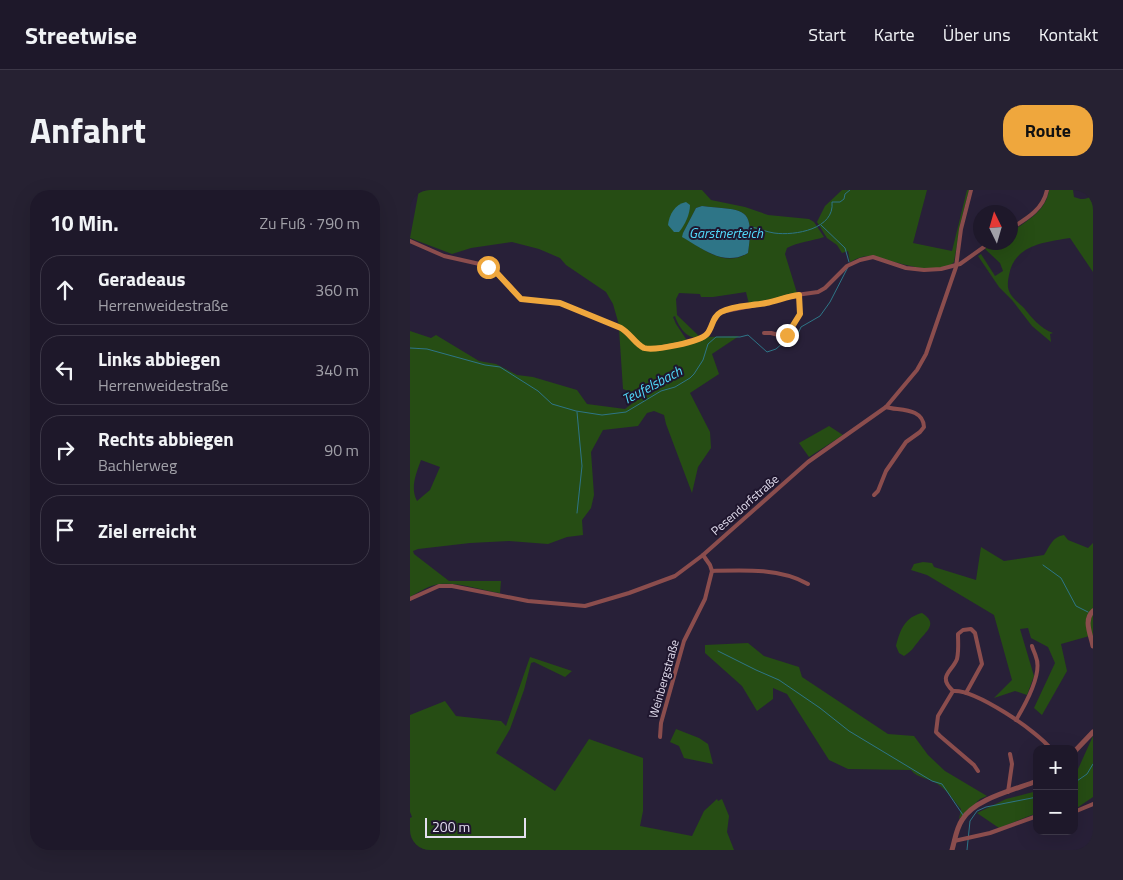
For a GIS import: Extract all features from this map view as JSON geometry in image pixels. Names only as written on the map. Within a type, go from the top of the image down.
[{"type":"street","name":"Pesendorfstraße","points":[[410,598],[439,586],[452,586],[528,601],[585,606],[675,576],[703,555],[808,462],[886,407],[911,379],[923,360],[956,265],[961,229],[971,190]]},
{"type":"street","points":[[1018,224],[1040,208],[1047,190]]},
{"type":"street","points":[[410,241],[455,260],[488,267],[496,272],[521,299],[560,303],[621,328],[639,345],[646,348],[657,348],[701,339],[709,332],[715,317],[725,310],[767,303],[822,290],[847,266],[864,258],[873,258],[906,268],[941,269],[956,265],[979,250]]},
{"type":"street","points":[[764,333],[782,336],[789,333],[800,314],[799,295]]},
{"type":"street","points":[[875,492],[886,471],[903,447],[924,427],[922,419],[912,412],[886,407]]},
{"type":"street","points":[[703,555],[712,571],[779,574],[808,584]]},
{"type":"street","name":"Weinbergstraße","points":[[660,737],[661,723],[684,641],[705,600],[712,571]]},
{"type":"street","points":[[1093,611],[1088,621],[1093,646]]},
{"type":"street","points":[[966,693],[982,664],[975,633],[971,629],[963,630],[958,634],[957,658],[946,675],[947,684],[953,690],[960,690],[1016,720],[1037,734],[1047,745]]},
{"type":"street","points":[[1016,720],[1035,680],[1037,658],[1032,646]]},
{"type":"street","points":[[953,690],[938,716],[936,732],[974,765],[978,771]]},
{"type":"street","points":[[1078,748],[1093,732]]},
{"type":"street","points":[[1008,792],[1012,762],[1010,754]]},
{"type":"street","points":[[952,850],[961,822],[971,810],[984,801],[1033,783]]},
{"type":"street","points":[[1078,810],[1093,804]]},
{"type":"street","points":[[954,841],[990,833],[1033,817]]},
{"type":"green space","points":[[419,190],[702,190],[711,200],[745,207],[768,215],[809,219],[814,222],[824,237],[787,248],[785,254],[797,293],[749,304],[746,292],[713,297],[679,293],[676,299],[677,315],[700,337],[691,337],[684,332],[675,316],[673,317],[676,324],[686,341],[655,347],[644,346],[639,343],[628,331],[619,325],[613,304],[606,292],[566,265],[560,258],[539,249],[512,242],[471,248],[452,254],[410,238]],"holes":[[[702,206],[737,210],[748,218],[750,226],[748,253],[731,259],[723,258],[706,251],[683,237],[683,233],[696,208]]]},
{"type":"green space","points":[[842,190],[927,190],[913,243],[952,251],[967,190],[969,190],[961,221],[954,262],[947,267],[926,269],[869,256],[850,262],[848,251],[842,253],[837,245],[827,238],[817,222],[825,206]]},
{"type":"green space","points":[[1049,190],[1073,190],[1074,197],[1082,199],[1093,195],[1093,272],[1070,238],[1051,241],[1024,251],[1012,265],[1009,275],[1008,289],[1013,298],[1037,322],[1053,333],[1050,334],[1051,342],[1032,326],[1012,300],[999,287],[978,256],[981,254],[995,276],[1003,271],[1000,263],[986,250],[1018,250],[1018,227],[1040,210]]},
{"type":"green space","points":[[619,329],[639,348],[649,350],[698,342],[708,337],[739,336],[712,354],[719,374],[690,393],[710,432],[711,448],[698,467],[692,493],[664,415],[654,411],[647,413],[638,426],[603,430],[591,452],[594,495],[591,508],[582,520],[583,535],[567,537],[548,544],[509,541],[418,549],[413,551],[414,554],[449,581],[501,581],[500,593],[462,585],[440,584],[428,587],[410,597],[410,331],[431,338],[436,335],[479,361],[496,364],[517,375],[533,377],[577,390],[587,404],[625,409],[642,396],[623,389]],"holes":[[[421,460],[440,467],[430,490],[417,501],[414,486]]]},
{"type":"green space","points":[[829,426],[843,435],[809,457],[799,443]]},
{"type":"green space","points":[[1064,535],[1068,540],[1088,548],[1093,543],[1093,635],[1061,644],[1067,671],[1042,715],[1034,708],[1055,663],[1048,647],[1031,638],[1028,628],[1020,629],[1034,676],[1027,695],[1015,691],[994,698],[1012,680],[994,615],[927,575],[911,570],[914,564],[932,563],[934,567],[976,580],[981,547],[1004,561],[1044,555],[1054,540]]},
{"type":"green space","points":[[922,613],[930,621],[929,628],[904,656],[899,653],[896,646],[899,635],[907,621]]},
{"type":"green space","points":[[748,643],[764,656],[799,667],[802,677],[888,734],[914,736],[928,755],[945,771],[987,796],[980,799],[959,819],[961,809],[945,790],[911,770],[848,769],[829,760],[787,694],[773,688],[773,699],[757,711],[742,686],[705,653],[705,645]]},
{"type":"green space","points":[[530,657],[572,671],[565,677],[534,662],[531,663],[524,690],[510,729],[496,753],[555,791],[589,739],[643,758],[643,811],[640,826],[692,836],[704,811],[717,799],[718,801],[722,799],[729,816],[727,832],[734,850],[410,850],[410,818],[412,817],[410,812],[410,715],[445,701],[456,716],[501,721],[506,726]]},
{"type":"green space","points":[[676,729],[699,738],[708,744],[713,764],[684,758],[679,746],[670,742]]},
{"type":"green space","points":[[1093,736],[1093,797],[1078,807],[1078,790],[1078,769]]},
{"type":"green space","points":[[1033,792],[1033,815],[999,828],[977,813],[1006,799]]},
{"type":"water","points":[[686,202],[690,205],[687,219],[679,232],[674,232],[668,225],[670,217],[673,210]]},
{"type":"water","name":"Garstnerteich","points":[[702,206],[737,210],[748,218],[750,237],[748,253],[739,257],[722,257],[706,251],[682,237],[696,208]]},
{"type":"waterway","name":"Teufelsbach","points":[[751,227],[783,234],[812,229],[827,219],[831,211],[832,202],[840,202],[850,190]]},
{"type":"waterway","name":"Teufelsbach","points":[[821,225],[845,248],[849,262]]},
{"type":"waterway","name":"Teufelsbach","points":[[410,348],[427,349],[485,365],[500,367],[538,391],[552,404],[576,411],[602,415],[626,412],[661,391],[675,387],[690,378],[703,360],[708,344],[716,337],[748,335],[767,352],[776,349],[784,342],[795,340],[801,327],[820,316],[830,302],[848,267]]},
{"type":"waterway","points":[[577,412],[582,466],[577,513]]},
{"type":"waterway","points":[[1043,565],[1061,578],[1076,606],[1088,612]]},
{"type":"waterway","points":[[718,651],[779,680],[820,708],[849,731],[932,781],[942,784],[963,815]]},
{"type":"waterway","points":[[1078,780],[1087,774],[1093,764]]},
{"type":"waterway","points":[[967,850],[970,821],[977,811],[986,807],[1033,798]]},
{"type":"route","points":[[488,267],[503,278],[521,299],[525,301],[560,303],[621,328],[635,342],[646,348],[657,348],[701,339],[709,332],[715,317],[725,310],[799,295],[801,311],[794,326],[787,335]]}]
